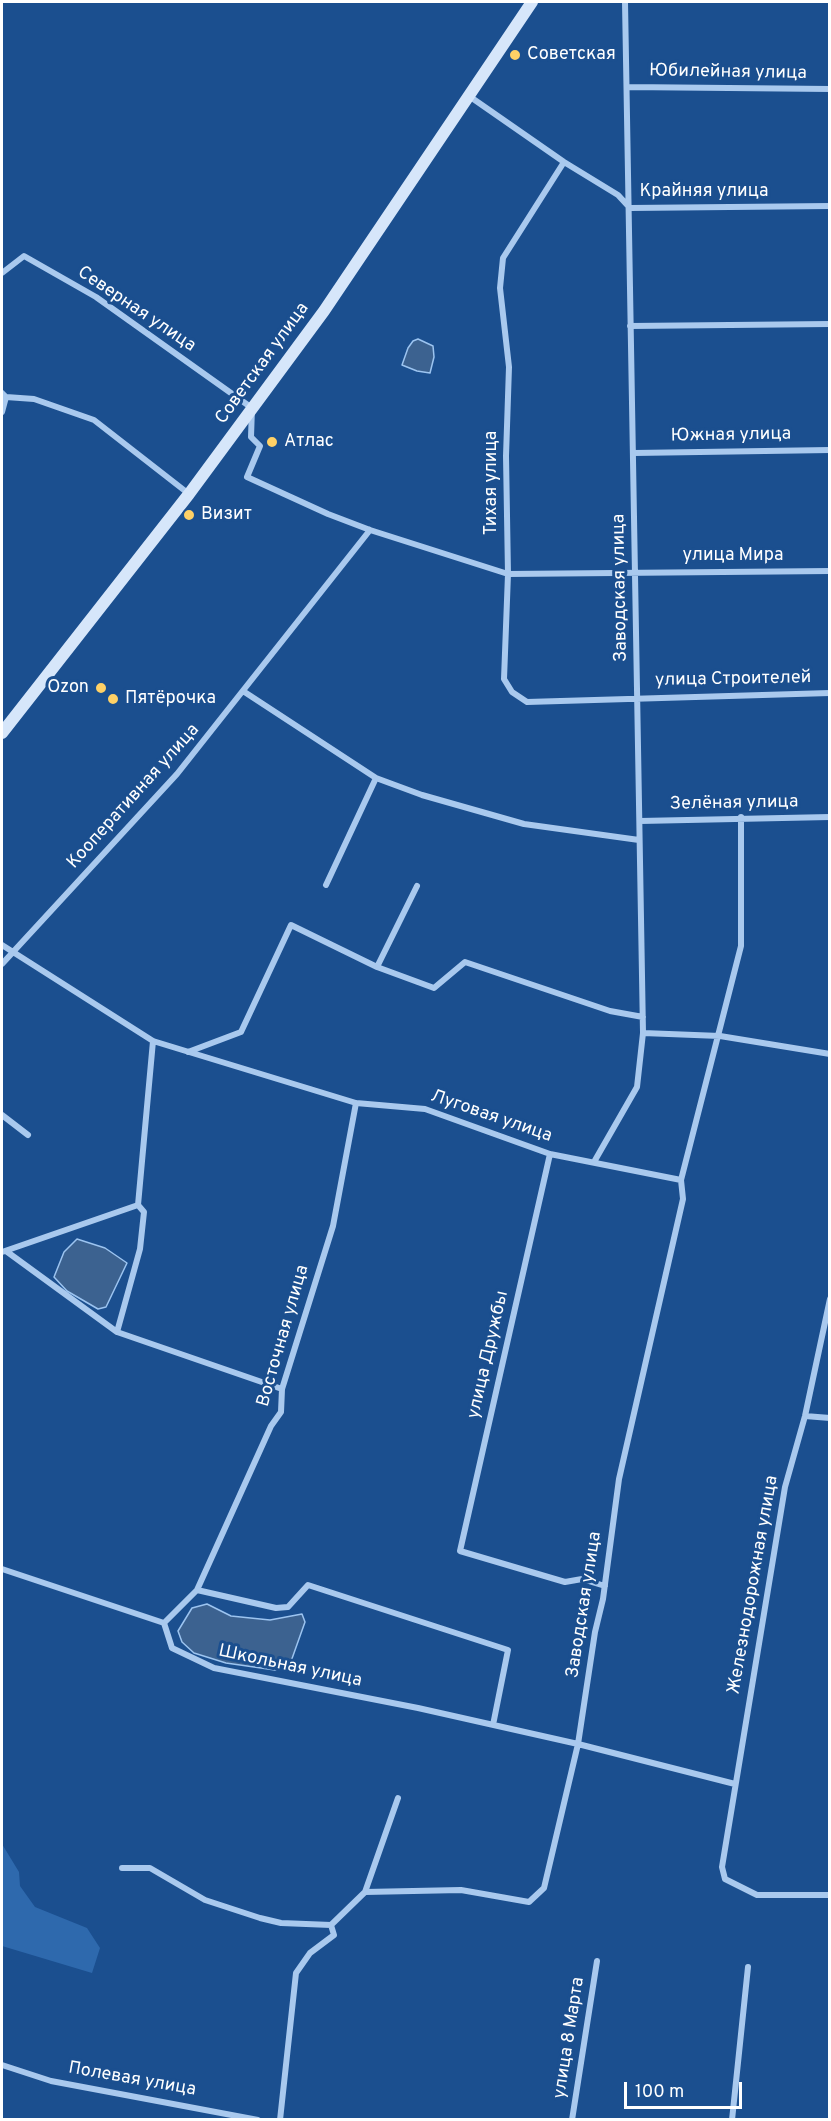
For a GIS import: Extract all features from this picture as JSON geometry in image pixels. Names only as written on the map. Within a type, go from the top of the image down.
[{"type":"street","name":"Советская улица","points":[[2,733],[189,494],[324,311],[532,2]]},
{"type":"street","name":"Заводская улица","points":[[594,1162],[637,1087],[643,1033],[626,2]]},
{"type":"street","name":"Юбилейная улица","points":[[627,87],[830,89]]},
{"type":"street","name":"Крайняя улица","points":[[469,96],[564,162],[618,195],[630,208],[830,207]]},
{"type":"street","name":"Тихая улица","points":[[564,162],[503,258],[500,288],[509,367],[506,456],[508,574],[504,679],[512,692],[527,702],[637,697]]},
{"type":"street","name":"Северная улица","points":[[2,273],[24,256],[96,297],[252,408]]},
{"type":"street","points":[[630,326],[830,324]]},
{"type":"street","points":[[2,412],[4,395],[34,399],[94,420],[189,494]]},
{"type":"street","points":[[252,408],[251,437],[260,446],[247,477],[327,514],[508,574],[636,572]]},
{"type":"street","name":"Южная улица","points":[[634,453],[830,450]]},
{"type":"street","name":"Кооперативная улица","points":[[2,964],[157,797],[370,530]]},
{"type":"street","name":"улица Мира","points":[[636,572],[830,571]]},
{"type":"street","points":[[243,691],[376,778],[422,795],[524,824],[639,840]]},
{"type":"street","name":"улица Строителей","points":[[637,697],[830,693]]},
{"type":"street","points":[[326,885],[376,778]]},
{"type":"street","name":"Зелёная улица","points":[[640,821],[830,817]]},
{"type":"street","name":"Заводская улица","points":[[365,1892],[461,1890],[529,1902],[544,1888],[578,1744],[619,1479],[683,1199],[681,1180],[720,1036],[741,946],[741,818]]},
{"type":"street","points":[[377,967],[417,886]]},
{"type":"street","points":[[187,1052],[241,1032],[291,925],[377,967],[434,988],[465,962],[610,1011],[643,1017]]},
{"type":"street","name":"Луговая улица","points":[[2,945],[153,1041],[356,1103],[424,1109],[550,1154],[681,1180]]},
{"type":"street","points":[[643,1033],[720,1036],[830,1054]]},
{"type":"street","points":[[117,1332],[140,1249],[144,1212],[138,1205],[153,1041]]},
{"type":"street","name":"Восточная улица","points":[[164,1623],[197,1590],[271,1426],[281,1412],[282,1389],[333,1226],[356,1103]]},
{"type":"street","points":[[2,1115],[28,1135]]},
{"type":"street","name":"улица Дружбы","points":[[550,1154],[460,1551],[565,1582],[582,1579],[604,1586]]},
{"type":"street","points":[[4,1252],[138,1205]]},
{"type":"street","points":[[4,1252],[117,1332],[282,1389]]},
{"type":"street","name":"Железнодорожная улица","points":[[830,1299],[805,1416],[785,1487],[722,1867],[725,1879],[757,1895],[830,1895]]},
{"type":"street","points":[[805,1416],[830,1418]]},
{"type":"street","points":[[2,1569],[164,1623]]},
{"type":"street","points":[[197,1590],[276,1608],[288,1607],[308,1585],[508,1650],[493,1725]]},
{"type":"street","name":"Школьная улица","points":[[164,1623],[172,1648],[214,1668],[493,1725],[735,1784]]},
{"type":"street","points":[[122,1868],[150,1868],[205,1900],[260,1918],[281,1923],[331,1925],[365,1892],[398,1798]]},
{"type":"street","points":[[280,2120],[296,1973],[310,1953],[334,1935],[331,1925]]},
{"type":"street","name":"улица 8 Марта","points":[[572,2120],[597,1961]]},
{"type":"street","points":[[732,2120],[748,1967]]},
{"type":"street","name":"Полевая улица","points":[[2,2065],[51,2081],[258,2120]]},
{"type":"shaded area","points":[[418,339],[433,346],[434,357],[430,373],[402,365],[408,348],[413,341]]},
{"type":"shaded area","points":[[77,1239],[105,1248],[127,1263],[106,1307],[98,1309],[67,1291],[54,1277],[64,1252]]},
{"type":"shaded area","points":[[207,1604],[231,1616],[270,1620],[302,1614],[305,1622],[289,1667],[275,1670],[226,1663],[194,1653],[182,1642],[178,1631],[192,1608]]},
{"type":"shaded area","points":[[2,1844],[19,1872],[20,1886],[35,1907],[87,1928],[100,1948],[92,1973],[2,1946]]},
{"type":"place","name":"Советская","points":[[515,55]]},
{"type":"place","name":"Атлас","points":[[272,442]]},
{"type":"place","name":"Визит","points":[[189,515]]},
{"type":"place","name":"Ozon","points":[[101,688]]},
{"type":"place","name":"Пятёрочка","points":[[113,699]]}]
